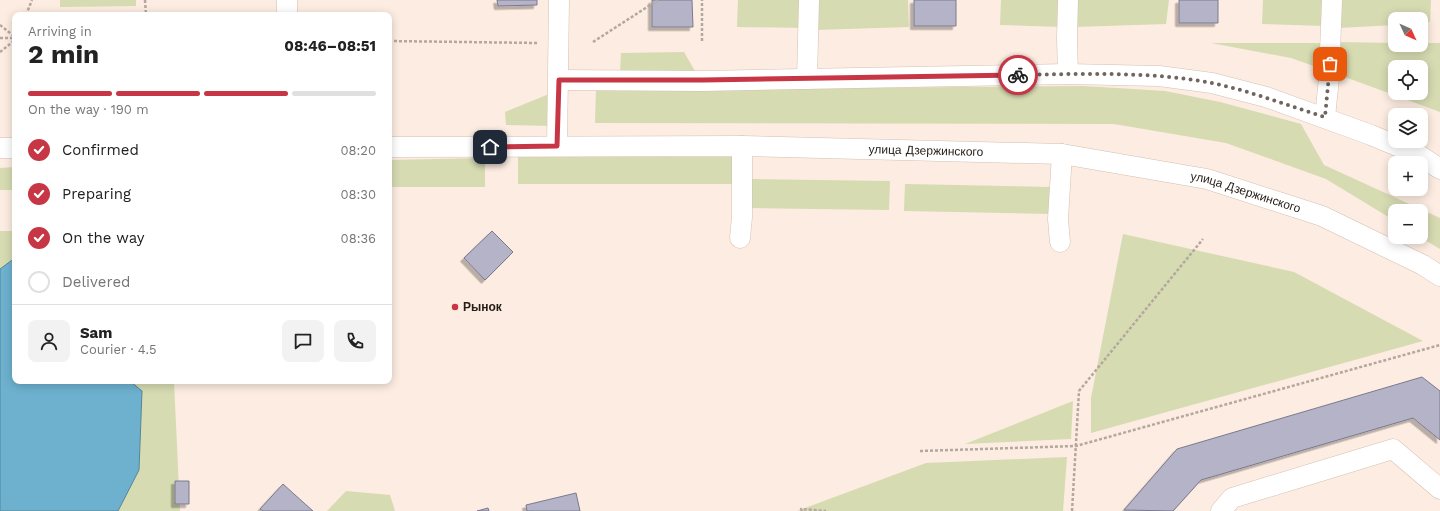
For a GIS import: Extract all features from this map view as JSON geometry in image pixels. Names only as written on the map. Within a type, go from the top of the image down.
[{"type":"street","points":[[286,12],[287,0]]},
{"type":"street","points":[[557,146],[559,0]]},
{"type":"street","points":[[807,79],[809,0]]},
{"type":"street","points":[[1068,0],[1066,39],[1068,74]]},
{"type":"street","points":[[1325,117],[1329,78],[1332,0]]},
{"type":"street","points":[[559,80],[807,79],[1068,74],[1159,76],[1212,83],[1266,97],[1325,117],[1371,135],[1419,155],[1440,169]]},
{"type":"street","points":[[740,238],[742,217],[742,146]]},
{"type":"street","name":"улица Дзержинского","points":[[392,147],[742,146],[1062,154],[1207,179],[1322,216],[1423,265],[1440,276]]},
{"type":"street","points":[[0,148],[12,148]]},
{"type":"street","points":[[1060,242],[1058,219],[1062,154]]},
{"type":"street","points":[[1221,511],[1232,498],[1393,450],[1440,489]]},
{"type":"path","points":[[27,12],[32,0]]},
{"type":"path","points":[[145,0],[146,12]]},
{"type":"path","points":[[593,42],[658,0]]},
{"type":"path","points":[[702,0],[702,41]]},
{"type":"path","points":[[0,25],[12,35]]},
{"type":"path","points":[[0,38],[12,38]]},
{"type":"path","points":[[0,52],[12,41]]},
{"type":"path","points":[[392,41],[540,42]]},
{"type":"path","points":[[1072,511],[1079,391],[1203,239]]},
{"type":"path","points":[[920,451],[1076,446],[1440,345]]},
{"type":"path","points":[[802,511],[801,509],[826,511]]},
{"type":"green space","points":[[60,0],[136,0],[136,6],[60,7]]},
{"type":"green space","points":[[738,0],[805,0],[805,28],[737,27]]},
{"type":"green space","points":[[815,0],[908,0],[909,27],[815,30]]},
{"type":"green space","points":[[1001,0],[1064,0],[1063,27],[1000,25]]},
{"type":"green space","points":[[1074,0],[1169,0],[1166,24],[1074,27]]},
{"type":"green space","points":[[1263,0],[1326,0],[1325,26],[1262,24]]},
{"type":"green space","points":[[1338,0],[1431,0],[1430,22],[1428,22],[1428,12],[1388,12],[1388,25],[1338,28]]},
{"type":"green space","points":[[1336,42],[1388,43],[1388,52],[1428,52],[1428,43],[1440,43],[1440,112],[1407,100],[1428,100],[1428,60],[1388,60],[1388,93],[1334,73]]},
{"type":"green space","points":[[1211,43],[1326,43],[1325,70],[1291,58]]},
{"type":"green space","points":[[684,52],[696,73],[620,73],[621,53]]},
{"type":"green space","points":[[1084,86],[1165,91],[1220,102],[1301,124],[1324,165],[1388,194],[1388,196],[1392,196],[1409,204],[1388,204],[1388,217],[1326,179],[1226,143],[1114,124],[595,123],[596,90]]},
{"type":"green space","points":[[549,94],[552,126],[506,125],[505,112]]},
{"type":"green space","points":[[518,156],[733,157],[733,184],[518,184]]},
{"type":"green space","points":[[485,158],[485,187],[392,187],[392,160]]},
{"type":"green space","points":[[12,167],[12,190],[0,190],[0,168]]},
{"type":"green space","points":[[752,179],[890,181],[889,210],[751,208]]},
{"type":"green space","points":[[905,184],[1051,187],[1050,214],[904,211]]},
{"type":"green space","points":[[1428,213],[1440,218],[1440,249],[1428,242]]},
{"type":"green space","points":[[0,231],[12,231],[12,260],[0,269]]},
{"type":"green space","points":[[1123,234],[1294,272],[1423,341],[1091,433],[1091,398]]},
{"type":"green space","points":[[134,384],[174,384],[180,511],[118,511],[139,470],[142,391]]},
{"type":"green space","points":[[1073,401],[1071,439],[965,444]]},
{"type":"green space","points":[[1067,457],[1063,511],[797,511],[926,463]]},
{"type":"green space","points":[[346,491],[390,495],[395,511],[327,511]]},
{"type":"water","points":[[12,260],[12,384],[134,384],[142,391],[139,470],[118,511],[0,511],[0,269]]},
{"type":"building","points":[[497,0],[537,0],[537,5],[498,6]]},
{"type":"building","points":[[652,0],[692,0],[693,27],[652,27]]},
{"type":"building","points":[[914,0],[956,0],[956,26],[914,26]]},
{"type":"building","points":[[1179,0],[1218,0],[1218,23],[1179,23]]},
{"type":"building","points":[[492,231],[513,252],[485,280],[464,258]]},
{"type":"building","points":[[1422,377],[1440,391],[1440,440],[1413,418],[1201,480],[1173,511],[1124,510],[1177,449]]},
{"type":"building","points":[[175,481],[189,481],[189,504],[175,504]]},
{"type":"building","points":[[283,484],[313,511],[263,511],[260,509]]},
{"type":"building","points":[[576,493],[580,511],[527,511],[526,505]]},
{"type":"building","points":[[488,508],[489,511],[477,511]]},
{"type":"way so far","points":[[1018,75],[1068,74],[1159,76],[1212,83],[1266,97],[1325,117],[1330,64]]},
{"type":"place","name":"Рынок","points":[[455,307]]},
{"type":"route","points":[[490,147],[557,146],[559,80],[703,80],[1018,75]]}]
